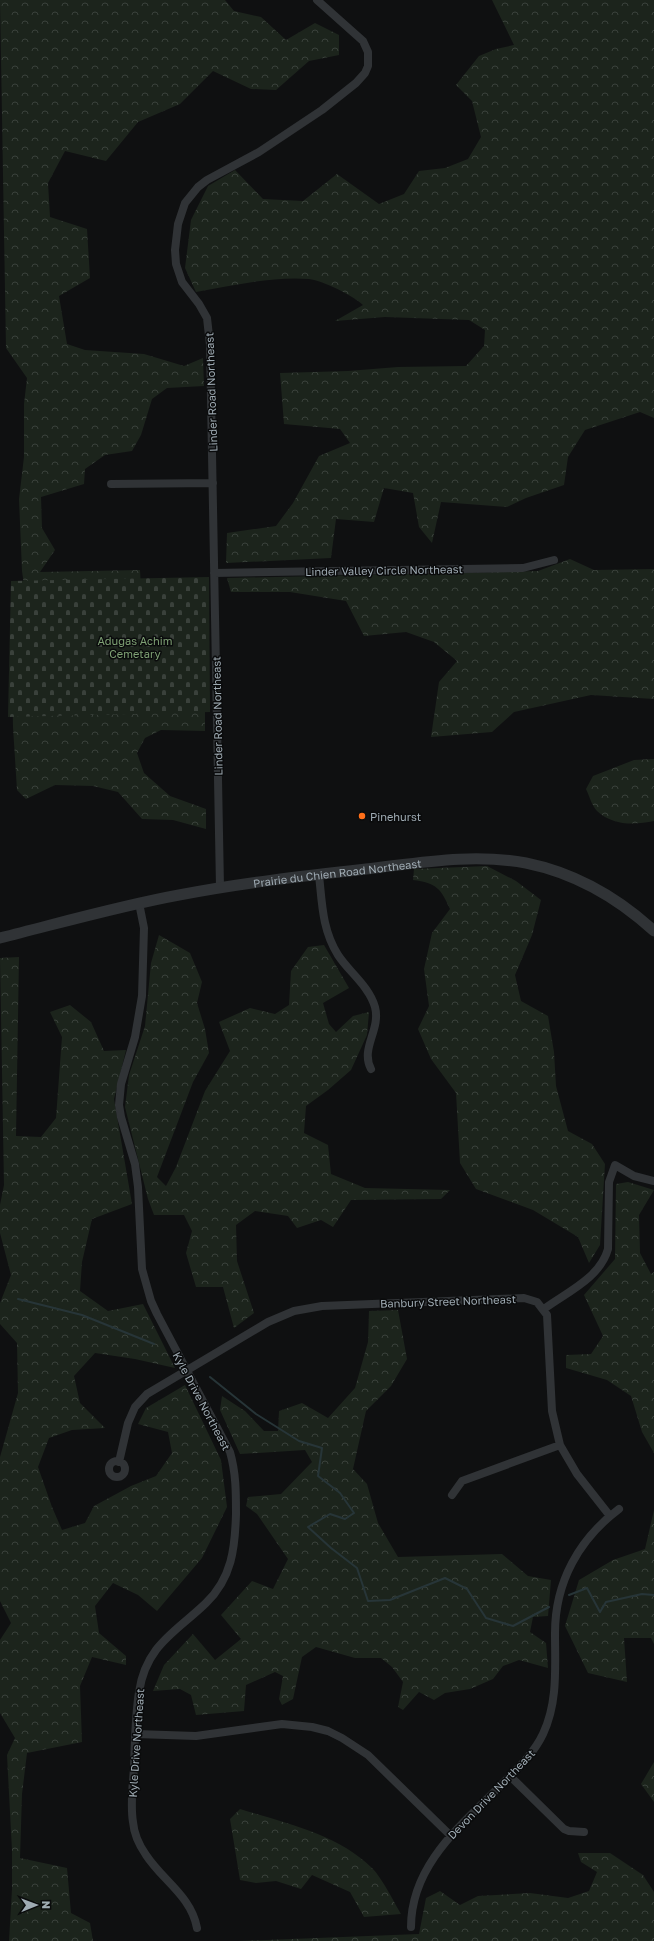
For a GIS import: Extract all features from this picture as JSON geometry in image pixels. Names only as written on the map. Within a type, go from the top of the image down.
[{"type":"street","name":"Linder Road Northeast","points":[[220,887],[209,327],[204,311],[188,291],[180,275],[175,250],[178,224],[185,203],[198,187],[207,180],[259,152],[322,110],[356,83],[366,73],[369,60],[368,52],[363,41],[317,0]]},
{"type":"street","points":[[111,484],[213,483]]},
{"type":"street","name":"Linder Valley Circle Northeast","points":[[214,573],[523,568],[554,560]]},
{"type":"street","name":"Prairie du Chien Road Northeast","points":[[4,937],[139,903],[220,887],[464,858],[525,863],[559,872],[593,887],[632,911],[654,930]]},
{"type":"street","points":[[319,875],[323,916],[330,941],[343,962],[368,992],[375,1007],[376,1025],[367,1056],[371,1069]]},
{"type":"street","name":"Kyle Drive Northeast","points":[[139,903],[144,928],[142,996],[135,1037],[121,1084],[119,1105],[134,1164],[138,1187],[141,1255],[145,1283],[157,1314],[217,1426],[232,1458],[236,1475],[235,1545],[228,1571],[216,1593],[172,1631],[155,1651],[148,1662],[139,1691],[132,1811],[135,1834],[146,1856],[183,1897],[190,1908],[197,1928]]},
{"type":"street","points":[[610,1516],[577,1474],[560,1444],[552,1411],[548,1322],[544,1309],[591,1275],[602,1264],[606,1257],[608,1249],[609,1182],[615,1166],[634,1176],[654,1181]]},
{"type":"street","name":"Banbury Street Northeast","points":[[119,1462],[128,1424],[135,1407],[147,1394],[268,1322],[287,1314],[308,1308],[524,1298],[537,1302],[544,1309]]},
{"type":"street","points":[[452,1495],[462,1481],[560,1444]]},
{"type":"street","name":"Devon Drive Northeast","points":[[411,1927],[414,1900],[419,1885],[431,1860],[451,1836],[510,1776],[536,1746],[551,1712],[556,1683],[555,1617],[559,1595],[566,1574],[584,1542],[619,1509]]},
{"type":"street","points":[[136,1734],[196,1736],[282,1724],[312,1727],[328,1731],[342,1738],[368,1755],[451,1836]]},
{"type":"street","points":[[510,1776],[564,1829],[569,1831],[584,1832]]},
{"type":"green space","points":[[0,0],[225,0],[234,11],[261,17],[286,40],[315,23],[339,35],[339,55],[309,61],[276,90],[251,89],[213,71],[180,104],[138,122],[106,161],[65,151],[48,183],[50,217],[87,229],[90,278],[59,296],[67,344],[85,350],[144,354],[184,366],[203,358],[204,386],[167,388],[152,399],[141,435],[132,451],[105,455],[85,469],[84,484],[41,497],[42,528],[55,550],[40,572],[140,570],[142,608],[205,706],[205,731],[161,730],[145,738],[137,753],[144,773],[170,796],[206,809],[206,829],[173,820],[142,819],[118,792],[93,786],[55,785],[26,799],[17,790],[13,727],[12,669],[29,620],[22,571],[19,499],[24,457],[24,404],[27,378],[6,348]]},
{"type":"green space","points":[[492,0],[654,0],[654,418],[640,412],[585,430],[568,457],[564,485],[526,498],[507,507],[441,502],[432,543],[419,527],[413,493],[384,488],[374,522],[336,519],[331,558],[226,563],[227,533],[276,526],[293,503],[319,456],[350,443],[340,429],[284,424],[280,373],[348,371],[398,367],[466,366],[484,346],[485,330],[469,320],[385,317],[335,321],[363,305],[338,289],[322,282],[309,279],[295,278],[266,280],[196,292],[185,268],[191,220],[208,186],[235,170],[263,199],[303,201],[337,174],[379,204],[404,194],[419,171],[445,168],[468,159],[481,137],[472,101],[456,85],[479,56],[496,49],[514,45]]},
{"type":"green space","points":[[570,559],[594,570],[654,569],[654,699],[591,695],[514,712],[492,732],[431,737],[439,682],[457,661],[434,642],[406,632],[364,636],[346,601],[290,592],[231,592],[227,578],[538,571]]},
{"type":"green space","name":"Adugas Achim Cemetary","points":[[209,577],[210,712],[8,717],[11,581]]},
{"type":"green space","points":[[654,759],[654,821],[632,824],[617,822],[603,816],[595,809],[586,789],[593,776],[634,760]]},
{"type":"green space","points":[[487,866],[516,881],[541,900],[532,935],[515,975],[521,1001],[548,1016],[554,1052],[556,1086],[568,1131],[592,1144],[605,1164],[600,1245],[589,1263],[578,1237],[533,1210],[476,1189],[460,1163],[456,1093],[431,1059],[418,1029],[429,1006],[424,969],[432,933],[450,909],[444,896],[437,888],[428,883],[413,880],[414,869]]},
{"type":"green space","points":[[159,935],[190,953],[202,982],[197,1003],[205,1029],[209,1053],[193,1082],[157,1177],[166,1186],[176,1167],[205,1091],[230,1051],[219,1022],[250,1008],[275,1014],[289,1005],[291,971],[308,947],[324,945],[349,988],[323,1003],[329,1024],[336,1032],[353,1016],[369,1012],[367,1035],[351,1070],[328,1090],[306,1106],[304,1133],[328,1145],[331,1174],[365,1188],[450,1190],[441,1199],[351,1200],[333,1227],[321,1220],[297,1228],[288,1216],[255,1211],[236,1225],[237,1261],[254,1313],[234,1328],[223,1287],[196,1287],[186,1253],[192,1231],[184,1215],[154,1215],[148,1199],[125,1107],[129,1075],[145,1026],[151,963]]},
{"type":"green space","points":[[19,957],[16,1136],[41,1137],[56,1118],[62,1037],[50,1012],[70,1005],[91,1022],[104,1051],[126,1050],[114,1099],[132,1204],[92,1219],[82,1262],[80,1291],[108,1311],[143,1304],[175,1368],[135,1359],[95,1353],[74,1376],[80,1403],[105,1428],[72,1430],[49,1438],[38,1467],[52,1507],[62,1530],[85,1523],[94,1506],[131,1486],[156,1476],[172,1453],[168,1432],[138,1424],[146,1408],[185,1385],[221,1460],[227,1507],[202,1558],[157,1611],[138,1595],[113,1583],[95,1606],[99,1633],[126,1656],[126,1665],[92,1657],[80,1686],[82,1742],[27,1753],[22,1794],[20,1858],[67,1868],[71,1913],[90,1923],[93,1941],[9,1941],[12,1889],[12,1850],[7,1755],[15,1738],[0,1713],[0,1640],[11,1623],[0,1601],[0,1457],[18,1393],[17,1343],[0,1324],[0,1303],[11,1275],[0,1233],[0,1205],[4,1185],[0,958]]},
{"type":"green space","points":[[628,1182],[654,1190],[639,1215],[640,1253],[651,1274],[654,1272],[654,1453],[642,1432],[631,1396],[607,1380],[566,1368],[566,1355],[591,1354],[603,1336],[584,1295],[615,1259],[616,1184]]},
{"type":"green space","points":[[398,1310],[407,1359],[391,1386],[366,1411],[353,1469],[367,1484],[378,1523],[398,1557],[502,1554],[528,1576],[551,1580],[548,1616],[533,1617],[530,1632],[546,1643],[548,1668],[519,1660],[503,1666],[493,1679],[470,1689],[445,1693],[434,1700],[419,1692],[403,1710],[398,1707],[403,1682],[392,1667],[381,1658],[355,1658],[316,1647],[302,1657],[293,1699],[282,1705],[279,1699],[283,1676],[275,1672],[246,1685],[244,1711],[196,1715],[191,1695],[180,1689],[153,1691],[164,1665],[193,1634],[215,1660],[241,1639],[221,1615],[252,1581],[273,1589],[288,1559],[257,1514],[246,1506],[248,1497],[281,1494],[312,1462],[305,1450],[240,1454],[220,1410],[222,1396],[245,1411],[264,1431],[278,1431],[279,1411],[302,1403],[328,1418],[355,1388],[368,1342],[369,1311]]},
{"type":"green space","points":[[654,1510],[654,1644],[651,1638],[624,1638],[627,1682],[588,1673],[565,1626],[579,1580],[613,1560],[645,1549]]},
{"type":"green space","points":[[654,1762],[654,1802],[641,1784]]},
{"type":"green space","points":[[240,1809],[310,1831],[343,1846],[358,1856],[376,1872],[401,1914],[364,1917],[350,1892],[312,1875],[301,1889],[276,1881],[256,1883],[240,1880],[230,1819]]},
{"type":"green space","points":[[578,1853],[610,1853],[643,1875],[654,1892],[654,1941],[238,1941],[419,1934],[426,1898],[440,1891],[460,1905],[478,1896],[530,1893],[568,1898],[589,1891],[597,1872],[581,1862]]},
{"type":"waterway","points":[[18,1299],[82,1315],[154,1344]]},
{"type":"waterway","points":[[210,1377],[256,1414],[299,1441],[322,1448],[318,1476],[340,1493],[354,1513],[345,1519],[330,1514],[308,1527],[331,1548],[357,1568],[368,1601],[390,1600],[445,1578],[467,1589],[486,1618],[513,1626],[549,1607]]},
{"type":"waterway","points":[[569,1595],[587,1588],[600,1612],[606,1602],[642,1594],[654,1595]]},
{"type":"place","name":"Pinehurst","points":[[362,816]]}]
